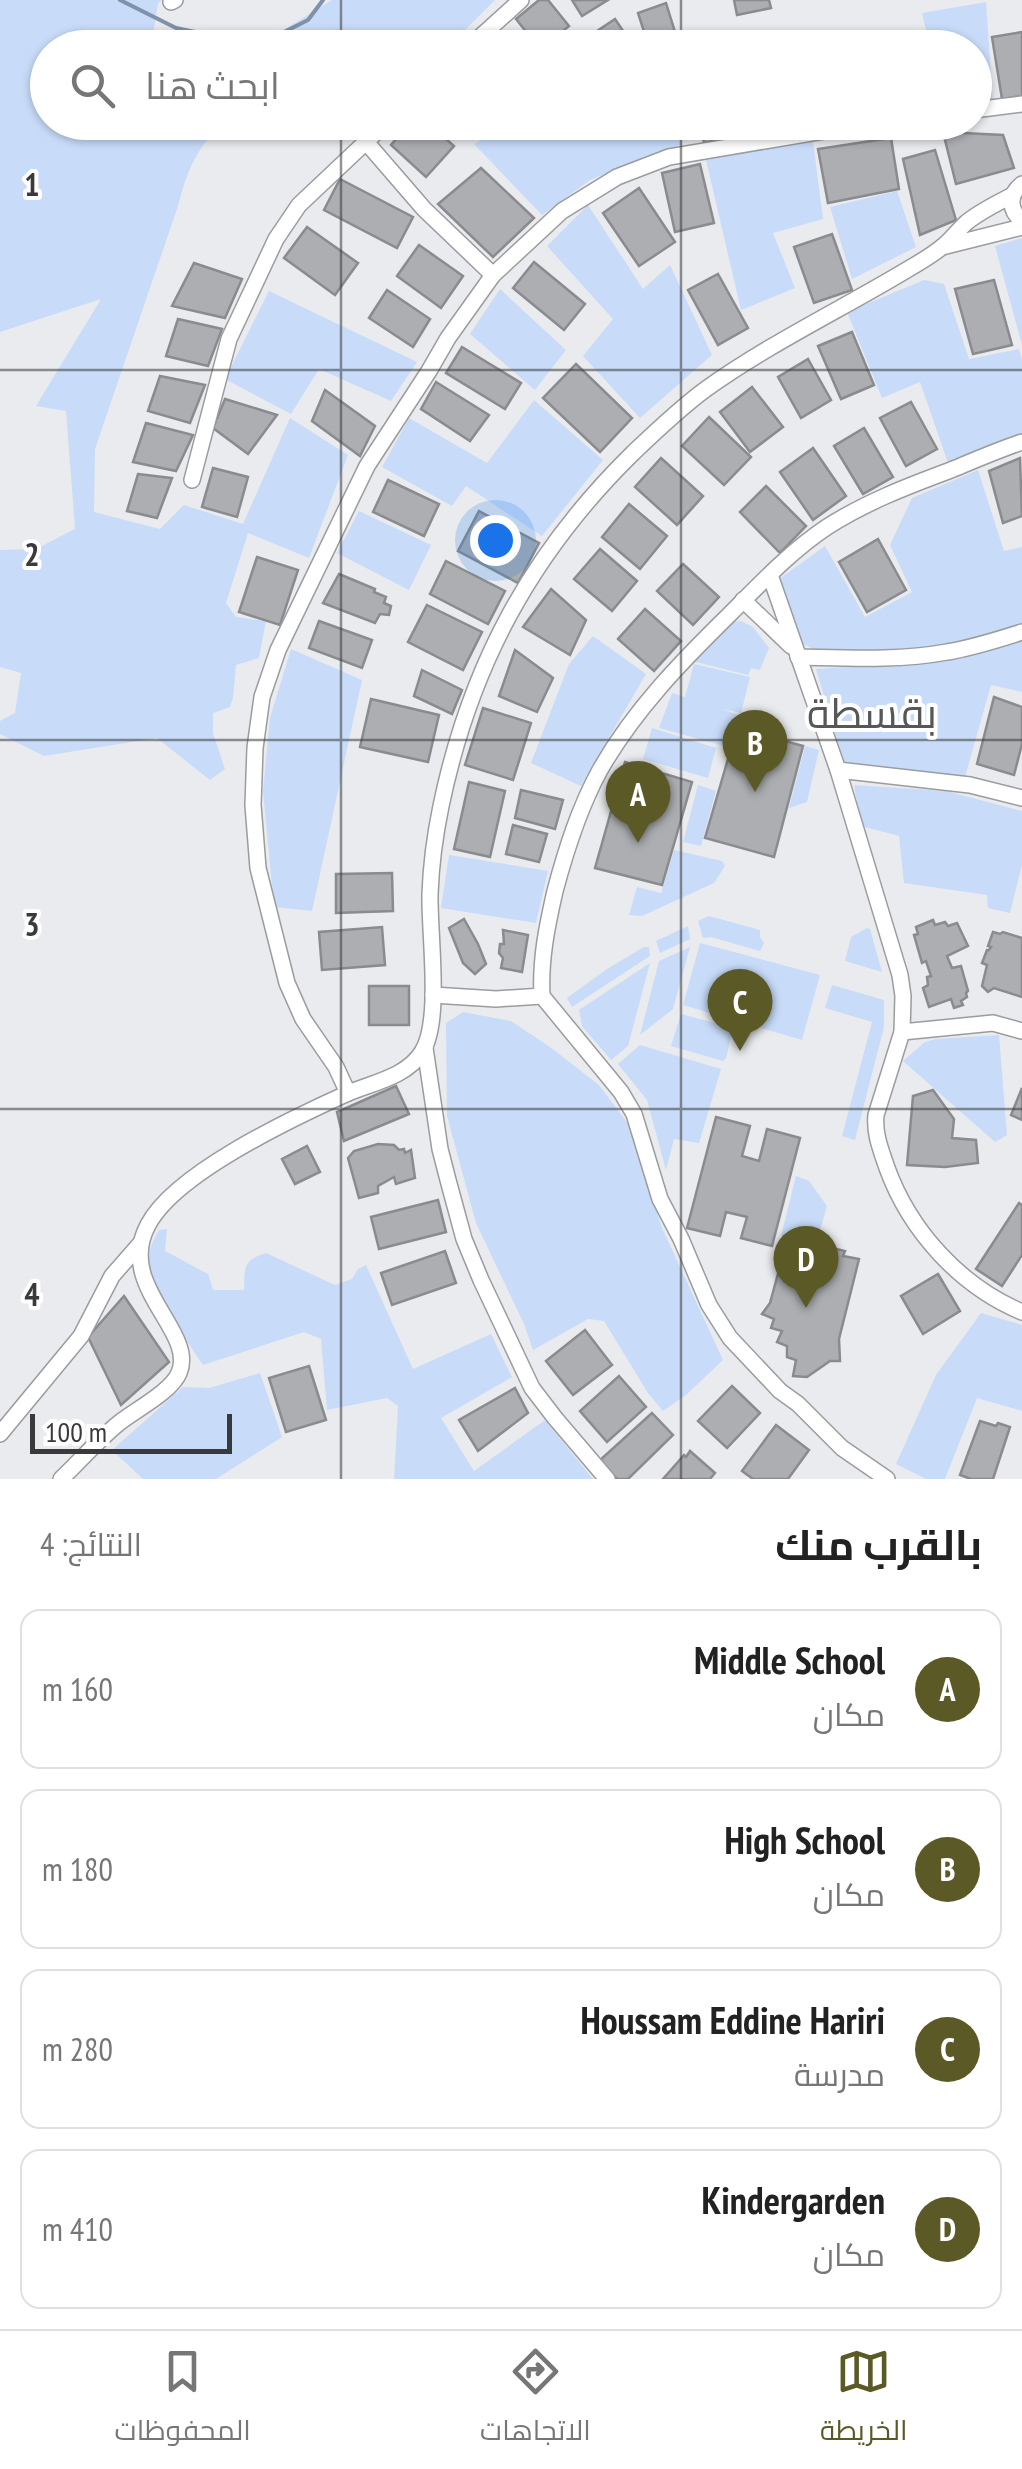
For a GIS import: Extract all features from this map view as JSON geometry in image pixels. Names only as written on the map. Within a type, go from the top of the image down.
[{"type":"street","points":[[488,30],[521,0]]},
{"type":"street","points":[[992,108],[1022,104]]},
{"type":"street","points":[[192,480],[228,339],[257,276],[299,205],[370,140]]},
{"type":"street","points":[[348,1094],[336,1067],[294,1002],[258,868],[254,805],[258,720],[278,650],[367,466],[493,275],[562,212],[603,185],[669,157],[764,140]]},
{"type":"street","points":[[367,143],[424,209],[493,275]]},
{"type":"street","points":[[942,247],[1022,224],[1013,212],[1017,190]]},
{"type":"street","points":[[607,1479],[532,1388],[480,1280],[440,1150],[425,1048],[433,994],[432,867],[447,780],[468,708],[508,614],[539,566],[583,507],[657,430],[702,392],[774,344],[903,272],[1017,190]]},
{"type":"street","points":[[886,1479],[842,1448],[798,1404],[780,1392],[730,1338],[709,1305],[660,1199],[634,1114],[621,1092],[542,996],[540,967],[572,832],[599,772],[655,692],[688,655],[814,536],[868,504],[1022,442]]},
{"type":"street","points":[[770,575],[838,770],[896,956],[903,996],[902,1032],[880,1098],[875,1124],[878,1144],[890,1177],[920,1230],[950,1264],[997,1300],[1022,1312]]},
{"type":"street","points":[[744,600],[797,654],[860,658],[925,656],[1022,632]]},
{"type":"street","points":[[838,770],[970,785],[1022,798]]},
{"type":"street","points":[[433,994],[496,999],[542,996]]},
{"type":"street","points":[[902,1032],[993,1023],[1022,1031]]},
{"type":"street","points":[[61,1479],[181,1370],[179,1347],[143,1277],[139,1260],[140,1244],[159,1209],[196,1176],[287,1122],[407,1068],[425,1048]]},
{"type":"street","points":[[0,1434],[72,1348],[112,1276],[140,1244]]},
{"type":"shaded area","points":[[0,0],[162,0],[158,3],[154,30],[30,30],[30,140],[207,140],[189,171],[95,449],[94,512],[160,529],[184,505],[243,524],[290,418],[348,455],[309,558],[248,533],[226,603],[236,617],[266,621],[259,658],[236,665],[230,707],[213,713],[213,733],[225,769],[210,780],[157,738],[44,756],[0,734],[0,721],[15,713],[21,673],[0,667],[0,550],[36,549],[75,529],[66,411],[36,406],[101,299],[0,332]]},
{"type":"shaded area","points":[[332,0],[495,0],[465,30],[283,30]]},
{"type":"shaded area","points":[[986,2],[988,30],[926,30],[922,13]]},
{"type":"shaded area","points":[[481,140],[681,140],[682,144],[590,180],[542,215],[474,144]]},
{"type":"shaded area","points":[[813,141],[823,219],[773,233],[795,288],[741,310],[706,160]]},
{"type":"shaded area","points":[[897,191],[916,247],[852,279],[830,207]]},
{"type":"shaded area","points":[[588,205],[643,289],[670,265],[712,355],[640,418],[583,356],[613,319],[547,246]]},
{"type":"shaded area","points":[[1022,238],[1022,345],[995,246]]},
{"type":"shaded area","points":[[924,280],[944,284],[969,359],[1019,349],[1022,360],[1022,433],[948,463],[920,382],[882,398],[847,312]]},
{"type":"shaded area","points":[[500,289],[566,350],[535,390],[470,334]]},
{"type":"shaded area","points":[[269,291],[417,362],[391,401],[319,369],[291,414],[225,379]]},
{"type":"shaded area","points":[[534,400],[603,460],[542,536],[466,486],[452,506],[382,467],[409,418],[487,463]]},
{"type":"shaded area","points":[[978,470],[1004,551],[1022,547],[1022,623],[921,650],[816,650],[803,644],[779,579],[825,546],[865,617],[912,592],[890,545],[912,498]]},
{"type":"shaded area","points":[[359,511],[431,545],[409,590],[337,553]]},
{"type":"shaded area","points":[[734,622],[753,627],[769,648],[760,670],[751,668],[748,675],[692,661]]},
{"type":"shaded area","points":[[593,636],[646,674],[581,786],[531,763],[569,664]]},
{"type":"shaded area","points":[[1022,640],[1022,692],[991,685],[965,777],[844,763],[816,669],[950,659]]},
{"type":"shaded area","points":[[291,649],[362,680],[312,911],[274,907],[263,791],[270,718]]},
{"type":"shaded area","points":[[694,664],[750,677],[741,713],[723,709],[738,715],[728,747],[659,728],[672,693],[685,697]]},
{"type":"shaded area","points":[[652,728],[716,748],[708,778],[643,759]]},
{"type":"shaded area","points":[[805,746],[819,750],[807,802],[789,808]]},
{"type":"shaded area","points":[[698,785],[716,791],[701,846],[683,842]]},
{"type":"shaded area","points":[[854,785],[946,791],[1022,811],[1022,865],[1010,913],[988,908],[987,895],[904,883],[899,836],[861,826]]},
{"type":"shaded area","points":[[674,850],[722,861],[725,866],[714,883],[642,916],[629,915],[637,887],[661,893]]},
{"type":"shaded area","points":[[449,855],[548,871],[536,923],[441,908]]},
{"type":"shaded area","points":[[709,916],[760,930],[764,943],[760,951],[703,938],[698,921]]},
{"type":"shaded area","points":[[688,926],[690,939],[660,953],[656,941]]},
{"type":"shaded area","points":[[867,928],[882,972],[845,961],[851,937]]},
{"type":"shaded area","points":[[700,943],[820,975],[802,1040],[683,1005]]},
{"type":"shaded area","points":[[649,947],[650,956],[572,1007],[567,998]]},
{"type":"shaded area","points":[[690,947],[673,1009],[640,1035],[659,961]]},
{"type":"shaded area","points":[[650,963],[628,1046],[611,1060],[582,1026],[579,1010]]},
{"type":"shaded area","points":[[832,985],[884,1000],[884,1027],[855,1140],[842,1136],[872,1022],[825,1008]]},
{"type":"shaded area","points":[[463,1012],[511,1021],[550,1047],[599,1085],[629,1125],[662,1228],[723,1360],[663,1411],[604,1321],[588,1319],[533,1350],[476,1223],[447,1116],[446,1023]]},
{"type":"shaded area","points":[[681,1014],[733,1028],[723,1061],[671,1046]]},
{"type":"shaded area","points":[[999,1035],[1007,1135],[995,1142],[903,1061],[925,1042],[936,1039]]},
{"type":"shaded area","points":[[640,1045],[721,1069],[699,1143],[674,1139],[666,1170],[647,1100],[618,1064]]},
{"type":"shaded area","points":[[796,1176],[809,1181],[827,1206],[816,1244],[781,1236]]},
{"type":"shaded area","points":[[167,1229],[165,1251],[208,1274],[213,1290],[244,1290],[246,1266],[266,1253],[335,1285],[352,1279],[366,1265],[413,1369],[491,1334],[512,1377],[441,1418],[474,1471],[545,1420],[593,1479],[394,1479],[398,1406],[387,1398],[327,1410],[321,1339],[304,1332],[203,1365],[170,1314],[151,1270],[152,1244],[159,1230]]},
{"type":"shaded area","points":[[981,1313],[1022,1325],[1022,1411],[977,1398],[945,1479],[926,1479],[896,1464],[936,1375]]},
{"type":"shaded area","points":[[260,1373],[282,1437],[216,1479],[143,1479],[112,1450],[183,1387],[209,1388]]},
{"type":"building","points":[[539,0],[548,0],[569,26],[564,30],[525,30],[516,19]]},
{"type":"building","points":[[572,0],[608,0],[582,16]]},
{"type":"building","points":[[734,0],[769,0],[771,8],[737,15]]},
{"type":"building","points":[[666,3],[674,30],[643,30],[638,13]]},
{"type":"building","points":[[615,19],[622,30],[598,30]]},
{"type":"building","points":[[1022,32],[1022,96],[1002,99],[992,37]]},
{"type":"building","points":[[992,134],[1003,135],[1014,168],[956,184],[945,140],[992,140]]},
{"type":"building","points":[[395,140],[447,140],[454,146],[426,177],[391,145]]},
{"type":"building","points":[[891,140],[899,189],[828,203],[818,149]]},
{"type":"building","points":[[935,150],[956,220],[920,235],[903,159]]},
{"type":"building","points":[[700,164],[714,223],[675,232],[662,173]]},
{"type":"building","points":[[481,168],[534,218],[493,257],[438,204]]},
{"type":"building","points":[[340,179],[413,217],[397,248],[324,210]]},
{"type":"building","points":[[639,188],[675,242],[639,266],[603,213]]},
{"type":"building","points":[[307,227],[358,263],[335,295],[284,258]]},
{"type":"building","points":[[832,234],[852,290],[814,303],[794,247]]},
{"type":"building","points":[[419,245],[463,276],[441,308],[397,276]]},
{"type":"building","points":[[534,262],[585,304],[564,330],[513,288]]},
{"type":"building","points":[[194,263],[242,279],[225,318],[172,306]]},
{"type":"building","points":[[718,274],[748,328],[718,345],[688,290]]},
{"type":"building","points":[[994,280],[1012,345],[973,354],[955,289]]},
{"type":"building","points":[[387,290],[430,319],[413,347],[369,318]]},
{"type":"building","points":[[178,319],[222,329],[208,366],[166,356]]},
{"type":"building","points":[[852,332],[874,385],[841,399],[818,346]]},
{"type":"building","points":[[462,347],[521,383],[505,409],[446,373]]},
{"type":"building","points":[[808,359],[831,400],[801,418],[778,377]]},
{"type":"building","points":[[576,364],[632,418],[600,452],[543,398]]},
{"type":"building","points":[[160,376],[205,385],[190,423],[148,411]]},
{"type":"building","points":[[436,382],[489,415],[470,441],[421,409]]},
{"type":"building","points":[[752,387],[783,427],[750,452],[720,412]]},
{"type":"building","points":[[325,390],[375,426],[360,456],[312,421]]},
{"type":"building","points":[[225,399],[277,415],[248,454],[213,428]]},
{"type":"building","points":[[911,402],[937,449],[906,466],[880,418]]},
{"type":"building","points":[[709,417],[751,457],[724,485],[682,446]]},
{"type":"building","points":[[146,423],[193,435],[176,471],[133,462]]},
{"type":"building","points":[[864,428],[893,477],[863,494],[834,446]]},
{"type":"building","points":[[813,448],[846,496],[813,520],[780,472]]},
{"type":"building","points":[[661,458],[703,496],[677,525],[635,487]]},
{"type":"building","points":[[1020,458],[1022,516],[1003,523],[989,471]]},
{"type":"building","points":[[213,468],[248,477],[237,517],[202,507]]},
{"type":"building","points":[[138,474],[172,478],[157,518],[127,511]]},
{"type":"building","points":[[388,480],[439,504],[424,536],[373,512]]},
{"type":"building","points":[[766,486],[806,526],[780,553],[740,512]]},
{"type":"building","points":[[629,504],[667,536],[640,569],[602,537]]},
{"type":"building","points":[[479,511],[539,543],[518,583],[458,551]]},
{"type":"building","points":[[878,539],[906,590],[867,612],[839,562]]},
{"type":"building","points":[[600,549],[637,581],[612,611],[574,579]]},
{"type":"building","points":[[257,557],[298,570],[280,625],[239,612]]},
{"type":"building","points":[[446,561],[505,591],[488,624],[430,594]]},
{"type":"building","points":[[683,564],[719,597],[693,625],[657,591]]},
{"type":"building","points":[[339,574],[386,597],[384,603],[391,606],[389,615],[380,614],[375,623],[323,603]]},
{"type":"building","points":[[551,589],[586,620],[570,655],[523,627]]},
{"type":"building","points":[[427,605],[482,632],[463,670],[408,642]]},
{"type":"building","points":[[645,609],[681,641],[654,671],[618,639]]},
{"type":"building","points":[[319,621],[372,640],[362,668],[309,648]]},
{"type":"building","points":[[515,650],[553,678],[537,712],[499,696]]},
{"type":"building","points":[[422,670],[462,690],[452,714],[414,696]]},
{"type":"building","points":[[994,697],[1022,707],[1022,744],[1014,775],[977,764]]},
{"type":"building","points":[[371,699],[439,715],[428,762],[360,747]]},
{"type":"building","points":[[483,708],[531,723],[513,780],[465,765]]},
{"type":"building","points":[[737,728],[803,746],[774,857],[705,838]]},
{"type":"building","points":[[625,762],[692,782],[662,885],[595,868]]},
{"type":"building","points":[[469,782],[505,791],[490,857],[454,849]]},
{"type":"building","points":[[521,790],[563,800],[555,829],[515,818]]},
{"type":"building","points":[[513,825],[547,834],[539,862],[506,854]]},
{"type":"building","points":[[392,873],[393,911],[336,913],[336,874]]},
{"type":"building","points":[[464,919],[486,964],[475,974],[463,963],[449,928]]},
{"type":"building","points":[[933,920],[935,925],[957,923],[968,946],[947,956],[952,968],[961,966],[968,991],[961,1001],[963,1005],[954,1008],[951,999],[929,1007],[923,988],[931,976],[926,961],[922,963],[914,935],[918,934],[916,927]]},
{"type":"building","points":[[382,927],[385,965],[322,970],[319,932]]},
{"type":"building","points":[[503,930],[528,935],[522,972],[501,968]]},
{"type":"building","points":[[993,932],[1022,938],[1022,997],[994,988],[988,992],[982,986],[987,965],[982,963],[991,947],[988,946]]},
{"type":"building","points":[[369,986],[409,986],[409,1025],[369,1025]]},
{"type":"building","points":[[396,1086],[409,1114],[344,1141],[337,1112]]},
{"type":"building","points":[[1022,1088],[1022,1120],[1011,1115]]},
{"type":"building","points":[[933,1090],[954,1119],[952,1138],[976,1140],[978,1163],[945,1167],[907,1165],[913,1096]]},
{"type":"building","points":[[716,1117],[750,1126],[742,1156],[759,1161],[767,1129],[800,1138],[772,1246],[741,1238],[747,1217],[726,1212],[720,1236],[687,1228]]},
{"type":"building","points":[[378,1144],[394,1145],[405,1153],[411,1150],[415,1178],[396,1184],[394,1177],[378,1186],[378,1193],[359,1198],[348,1158],[354,1151]]},
{"type":"building","points":[[307,1146],[320,1172],[295,1184],[282,1159]]},
{"type":"building","points":[[438,1200],[446,1232],[379,1249],[371,1217]]},
{"type":"building","points":[[1019,1203],[1022,1255],[1002,1286],[976,1269]]},
{"type":"building","points":[[788,1237],[845,1251],[843,1256],[859,1259],[839,1339],[840,1361],[830,1361],[807,1377],[793,1376],[796,1360],[787,1357],[787,1346],[777,1342],[782,1331],[771,1328],[774,1319],[762,1314],[770,1303]]},
{"type":"building","points":[[445,1251],[456,1283],[392,1305],[381,1273]]},
{"type":"building","points":[[938,1274],[960,1311],[923,1334],[901,1296]]},
{"type":"building","points":[[124,1296],[169,1362],[121,1405],[88,1337]]},
{"type":"building","points":[[585,1330],[612,1365],[573,1395],[546,1361]]},
{"type":"building","points":[[309,1366],[326,1420],[286,1432],[269,1378]]},
{"type":"building","points":[[619,1376],[646,1407],[607,1442],[580,1411]]},
{"type":"building","points":[[732,1386],[760,1413],[727,1448],[698,1421]]},
{"type":"building","points":[[515,1388],[528,1413],[478,1451],[459,1420]]},
{"type":"building","points":[[652,1413],[673,1435],[628,1479],[617,1479],[599,1461]]},
{"type":"building","points":[[980,1421],[1010,1427],[993,1479],[960,1475]]},
{"type":"building","points":[[776,1425],[809,1450],[788,1479],[753,1479],[742,1471]]},
{"type":"building","points":[[690,1451],[715,1473],[710,1479],[663,1479],[684,1455]]},
{"type":"waterway","points":[[120,0],[186,30]]},
{"type":"waterway","points":[[288,30],[308,20],[323,0]]},
{"type":"place","name":"High School","points":[[755,792]]},
{"type":"place","name":"Middle School","points":[[638,843]]},
{"type":"place","name":"Houssam Eddine Hariri","points":[[740,1051]]},
{"type":"place","name":"Kindergarden","points":[[806,1308]]},
{"type":"district","name":"بقسطة","points":[[872,712]]}]
